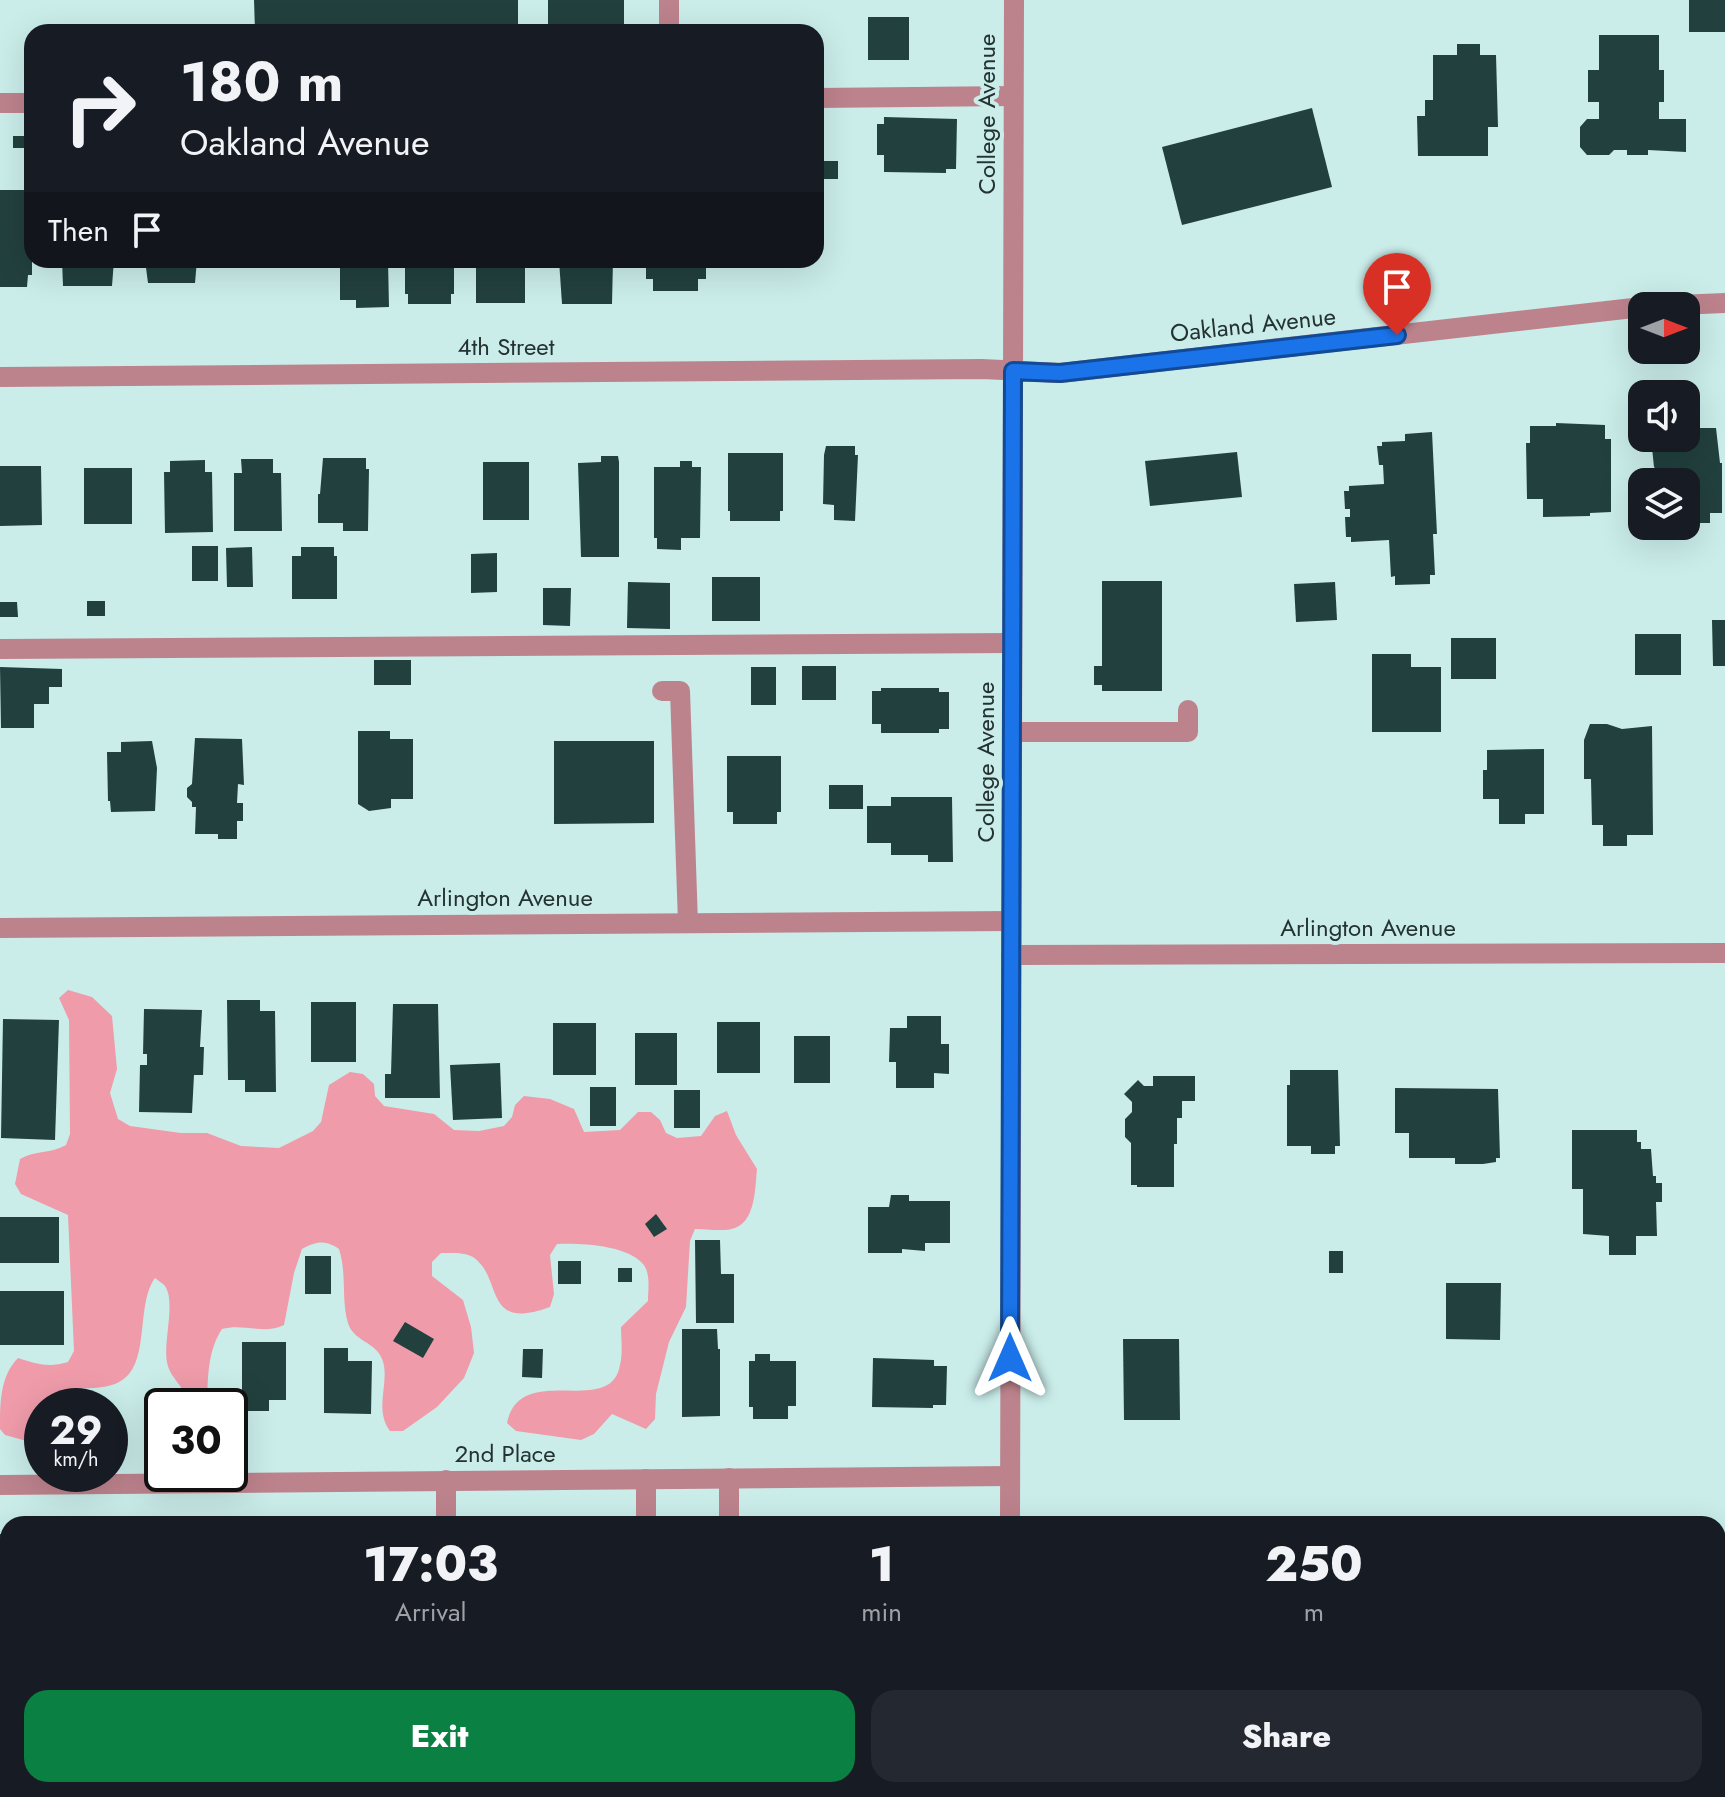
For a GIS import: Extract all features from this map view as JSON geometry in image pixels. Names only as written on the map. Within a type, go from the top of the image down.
[{"type":"street","points":[[669,0],[669,24]]},
{"type":"street","name":"College Avenue","points":[[1010,1516],[1014,0]]},
{"type":"street","points":[[824,98],[1013,96]]},
{"type":"street","points":[[0,103],[24,103]]},
{"type":"street","points":[[1700,304],[1725,303]]},
{"type":"street","name":"Oakland Avenue","points":[[1013,371],[1060,373],[1628,309]]},
{"type":"street","name":"4th Street","points":[[0,377],[1013,371]]},
{"type":"street","points":[[0,649],[1012,643]]},
{"type":"street","points":[[662,691],[680,691],[688,923]]},
{"type":"street","points":[[1012,732],[1188,732],[1188,710]]},
{"type":"street","name":"Arlington Avenue","points":[[0,928],[1011,921]]},
{"type":"street","name":"Arlington Avenue","points":[[1011,955],[1725,953]]},
{"type":"street","name":"2nd Place","points":[[0,1485],[1010,1476]]},
{"type":"street","points":[[729,1478],[729,1516]]},
{"type":"street","points":[[646,1479],[646,1516]]},
{"type":"street","points":[[446,1480],[446,1516]]},
{"type":"shaded area","points":[[68,990],[92,997],[112,1016],[117,1069],[110,1093],[118,1119],[130,1126],[207,1133],[241,1146],[279,1148],[313,1131],[321,1122],[329,1085],[350,1072],[363,1074],[374,1084],[375,1096],[384,1106],[434,1114],[454,1130],[479,1131],[504,1126],[512,1117],[515,1105],[524,1096],[550,1099],[574,1109],[584,1132],[620,1130],[638,1112],[651,1112],[660,1120],[666,1133],[677,1138],[701,1136],[715,1116],[727,1111],[736,1135],[757,1169],[751,1211],[735,1228],[695,1229],[690,1241],[686,1307],[669,1342],[656,1394],[655,1419],[646,1429],[612,1414],[594,1434],[581,1440],[516,1431],[507,1423],[515,1405],[529,1395],[600,1388],[613,1380],[621,1360],[621,1327],[648,1301],[647,1272],[636,1258],[603,1246],[557,1244],[550,1255],[554,1294],[550,1307],[528,1313],[514,1313],[504,1308],[489,1277],[473,1257],[441,1253],[432,1262],[432,1276],[463,1300],[474,1353],[464,1378],[437,1407],[403,1431],[390,1431],[382,1404],[385,1376],[382,1359],[351,1329],[346,1314],[339,1249],[321,1243],[302,1249],[284,1325],[269,1329],[222,1329],[211,1356],[208,1388],[181,1388],[171,1374],[166,1354],[168,1293],[165,1285],[155,1278],[145,1305],[139,1352],[127,1377],[99,1388],[24,1388],[24,1440],[5,1435],[0,1429],[1,1400],[4,1382],[12,1365],[18,1358],[43,1364],[61,1364],[68,1362],[74,1351],[68,1215],[21,1194],[15,1184],[20,1159],[66,1145],[70,1134],[69,1020],[59,998]]},
{"type":"building","points":[[254,0],[518,0],[518,24],[255,24]]},
{"type":"building","points":[[548,0],[624,0],[624,24],[548,24]]},
{"type":"building","points":[[1689,0],[1725,0],[1725,32],[1689,32]]},
{"type":"building","points":[[868,17],[909,17],[909,60],[868,60]]},
{"type":"building","points":[[1599,35],[1659,35],[1659,70],[1664,70],[1664,102],[1659,102],[1659,119],[1686,119],[1686,152],[1648,150],[1648,155],[1627,155],[1627,150],[1614,150],[1609,155],[1587,155],[1580,147],[1580,127],[1587,119],[1599,119],[1599,102],[1588,102],[1588,70],[1599,70]]},
{"type":"building","points":[[1457,44],[1480,44],[1480,55],[1496,55],[1498,127],[1488,127],[1488,156],[1418,156],[1417,116],[1425,116],[1425,100],[1433,100],[1433,55],[1457,55]]},
{"type":"building","points":[[1312,108],[1332,187],[1182,225],[1162,147]]},
{"type":"building","points":[[884,117],[957,119],[956,169],[946,169],[946,173],[884,172],[884,155],[877,155],[877,124],[884,124]]},
{"type":"building","points":[[13,136],[24,136],[24,148],[13,148]]},
{"type":"building","points":[[824,161],[838,161],[838,179],[824,179]]},
{"type":"building","points":[[0,190],[24,190],[24,268],[32,268],[32,275],[28,275],[27,287],[0,287]]},
{"type":"building","points":[[62,268],[113,268],[112,286],[63,286]]},
{"type":"building","points":[[146,268],[196,268],[195,283],[148,283]]},
{"type":"building","points":[[340,268],[388,268],[389,307],[356,308],[356,300],[340,300]]},
{"type":"building","points":[[405,268],[454,268],[451,304],[408,304],[408,294],[405,294]]},
{"type":"building","points":[[476,268],[525,268],[525,303],[476,303]]},
{"type":"building","points":[[560,268],[613,268],[612,304],[562,304]]},
{"type":"building","points":[[646,268],[706,268],[706,279],[698,279],[698,291],[653,291],[653,279],[646,279]]},
{"type":"building","points":[[1556,423],[1605,425],[1605,439],[1611,439],[1611,512],[1590,513],[1590,516],[1543,517],[1543,499],[1527,499],[1526,443],[1530,443],[1530,426],[1556,426]]},
{"type":"building","points":[[1700,428],[1716,428],[1722,463],[1722,513],[1710,513],[1710,523],[1700,523],[1700,468],[1654,467],[1652,452],[1700,452]]},
{"type":"building","points":[[1432,432],[1437,534],[1433,534],[1435,575],[1430,575],[1430,584],[1395,585],[1395,576],[1391,577],[1389,540],[1351,542],[1351,537],[1346,537],[1345,517],[1350,517],[1350,509],[1345,509],[1344,491],[1349,491],[1349,486],[1384,484],[1383,465],[1379,465],[1377,446],[1382,446],[1382,442],[1405,441],[1405,434]]},
{"type":"building","points":[[826,446],[855,446],[855,455],[858,455],[855,521],[834,520],[834,505],[823,504]]},
{"type":"building","points":[[1237,452],[1242,497],[1150,506],[1145,461]]},
{"type":"building","points":[[728,453],[783,453],[783,511],[780,511],[780,521],[730,521]]},
{"type":"building","points":[[601,456],[618,456],[619,557],[581,557],[578,463],[601,462]]},
{"type":"building","points":[[323,458],[366,458],[366,469],[369,469],[368,531],[343,531],[343,523],[318,523]]},
{"type":"building","points":[[241,459],[273,459],[273,473],[281,473],[282,531],[234,531],[234,473],[242,473]]},
{"type":"building","points":[[205,460],[205,472],[212,472],[213,532],[165,533],[164,472],[170,472],[170,461]]},
{"type":"building","points":[[680,461],[692,461],[692,467],[701,467],[700,538],[681,538],[681,550],[657,549],[657,538],[654,538],[654,467],[680,467]]},
{"type":"building","points":[[483,462],[529,462],[529,520],[483,520]]},
{"type":"building","points":[[0,466],[41,466],[42,525],[0,526]]},
{"type":"building","points":[[84,468],[132,468],[132,524],[84,524]]},
{"type":"building","points":[[192,546],[218,546],[218,581],[192,581]]},
{"type":"building","points":[[252,547],[253,587],[227,587],[226,548]]},
{"type":"building","points":[[301,547],[334,547],[334,556],[337,556],[337,599],[292,599],[292,556],[301,556]]},
{"type":"building","points":[[497,553],[497,592],[471,593],[471,554]]},
{"type":"building","points":[[712,577],[760,577],[760,621],[712,621]]},
{"type":"building","points":[[1102,581],[1162,581],[1162,691],[1102,691],[1102,685],[1094,685],[1094,666],[1102,666]]},
{"type":"building","points":[[628,582],[670,583],[670,629],[627,628]]},
{"type":"building","points":[[1335,582],[1337,620],[1296,622],[1294,584]]},
{"type":"building","points":[[543,588],[571,588],[570,626],[543,625]]},
{"type":"building","points":[[87,601],[105,601],[105,616],[87,616]]},
{"type":"building","points":[[0,602],[17,602],[18,617],[0,617]]},
{"type":"building","points":[[1712,620],[1725,620],[1725,666],[1713,666]]},
{"type":"building","points":[[1635,634],[1681,634],[1681,675],[1635,675]]},
{"type":"building","points":[[1451,638],[1496,638],[1496,679],[1451,679]]},
{"type":"building","points":[[1372,654],[1411,654],[1411,667],[1441,667],[1441,732],[1372,732]]},
{"type":"building","points":[[374,660],[411,660],[411,685],[374,685]]},
{"type":"building","points":[[802,666],[836,666],[836,700],[802,700]]},
{"type":"building","points":[[0,667],[62,669],[62,687],[49,687],[49,704],[34,704],[34,728],[1,728]]},
{"type":"building","points":[[751,667],[776,667],[776,705],[751,705]]},
{"type":"building","points":[[881,688],[939,688],[939,692],[949,692],[949,729],[939,729],[939,733],[881,733],[881,724],[872,724],[872,691],[881,691]]},
{"type":"building","points":[[1590,724],[1607,724],[1622,729],[1652,726],[1653,835],[1627,835],[1627,846],[1603,846],[1603,825],[1592,825],[1591,779],[1584,779],[1584,740]]},
{"type":"building","points":[[358,731],[390,731],[390,739],[413,739],[413,799],[391,799],[391,808],[369,811],[358,804]]},
{"type":"building","points":[[195,738],[242,739],[244,785],[238,784],[237,803],[243,803],[243,821],[237,821],[237,839],[218,839],[218,834],[195,834],[196,807],[192,807],[187,797],[187,788],[192,784]]},
{"type":"building","points":[[152,741],[157,768],[155,811],[111,812],[107,752],[121,752],[121,742]]},
{"type":"building","points":[[554,741],[654,741],[654,823],[554,824]]},
{"type":"building","points":[[1544,749],[1544,814],[1525,814],[1525,824],[1499,824],[1499,799],[1483,799],[1487,750]]},
{"type":"building","points":[[727,756],[781,756],[781,812],[777,812],[777,824],[733,824],[733,812],[727,812]]},
{"type":"building","points":[[829,785],[863,785],[863,809],[829,809]]},
{"type":"building","points":[[891,797],[952,797],[953,862],[928,862],[928,855],[891,855],[891,843],[867,843],[867,806],[891,806]]},
{"type":"building","points":[[227,1000],[260,1000],[260,1011],[275,1011],[276,1092],[245,1092],[245,1080],[228,1080]]},
{"type":"building","points":[[311,1002],[356,1002],[356,1062],[311,1062]]},
{"type":"building","points":[[393,1004],[438,1004],[440,1098],[385,1098],[385,1074],[391,1074]]},
{"type":"building","points":[[144,1009],[202,1010],[200,1047],[204,1047],[203,1075],[194,1075],[192,1113],[139,1112],[140,1065],[147,1065],[147,1054],[143,1054]]},
{"type":"building","points":[[907,1016],[941,1016],[941,1044],[949,1044],[949,1074],[934,1073],[934,1088],[896,1088],[896,1062],[889,1062],[890,1028],[907,1028]]},
{"type":"building","points":[[3,1019],[59,1020],[55,1140],[1,1138]]},
{"type":"building","points":[[717,1022],[760,1022],[760,1073],[717,1073]]},
{"type":"building","points":[[553,1023],[596,1023],[596,1075],[553,1075]]},
{"type":"building","points":[[635,1033],[677,1033],[677,1085],[635,1085]]},
{"type":"building","points":[[794,1036],[830,1036],[830,1083],[794,1083]]},
{"type":"building","points":[[500,1063],[502,1118],[453,1120],[450,1065]]},
{"type":"building","points":[[1290,1070],[1338,1070],[1340,1146],[1335,1146],[1335,1154],[1311,1154],[1311,1146],[1287,1146],[1287,1085],[1290,1085]]},
{"type":"building","points":[[1153,1076],[1195,1076],[1195,1101],[1182,1101],[1182,1118],[1177,1118],[1174,1187],[1131,1185],[1131,1143],[1125,1137],[1125,1119],[1132,1112],[1132,1102],[1124,1094],[1138,1080],[1144,1086],[1153,1086]]},
{"type":"building","points":[[590,1087],[616,1087],[616,1126],[590,1126]]},
{"type":"building","points":[[1395,1088],[1498,1089],[1500,1158],[1496,1158],[1496,1162],[1483,1164],[1455,1164],[1455,1158],[1409,1158],[1409,1133],[1395,1133]]},
{"type":"building","points":[[674,1090],[700,1090],[700,1128],[674,1128]]},
{"type":"building","points":[[1572,1130],[1637,1130],[1637,1142],[1641,1142],[1641,1149],[1651,1149],[1653,1176],[1656,1176],[1656,1183],[1662,1183],[1662,1202],[1656,1202],[1657,1236],[1636,1236],[1636,1255],[1609,1255],[1609,1236],[1583,1234],[1583,1189],[1572,1189]]},
{"type":"building","points":[[891,1195],[909,1195],[909,1201],[950,1201],[950,1243],[925,1243],[925,1251],[902,1249],[902,1253],[868,1253],[868,1207],[889,1207]]},
{"type":"building","points":[[656,1214],[667,1229],[654,1237],[645,1224]]},
{"type":"building","points":[[0,1217],[59,1217],[59,1263],[0,1263]]},
{"type":"building","points":[[695,1240],[720,1240],[721,1274],[734,1274],[734,1323],[696,1323]]},
{"type":"building","points":[[1329,1251],[1343,1251],[1343,1273],[1329,1273]]},
{"type":"building","points":[[305,1256],[331,1256],[331,1294],[305,1294]]},
{"type":"building","points":[[558,1261],[581,1261],[581,1284],[558,1284]]},
{"type":"building","points":[[618,1268],[632,1268],[632,1282],[618,1282]]},
{"type":"building","points":[[1446,1283],[1501,1283],[1500,1340],[1446,1339]]},
{"type":"building","points":[[0,1291],[64,1291],[64,1345],[0,1345]]},
{"type":"building","points":[[405,1322],[434,1339],[423,1358],[393,1341]]},
{"type":"building","points":[[682,1329],[717,1329],[720,1416],[682,1417]]},
{"type":"building","points":[[1123,1339],[1179,1339],[1180,1420],[1124,1420]]},
{"type":"building","points":[[242,1342],[286,1342],[286,1400],[269,1400],[269,1411],[248,1411],[248,1388],[242,1388]]},
{"type":"building","points":[[324,1348],[348,1348],[348,1361],[372,1361],[371,1414],[324,1413]]},
{"type":"building","points":[[523,1349],[543,1349],[542,1378],[522,1377]]},
{"type":"building","points":[[755,1354],[770,1354],[770,1361],[796,1361],[796,1406],[788,1406],[788,1419],[753,1419],[753,1407],[749,1407],[749,1361],[755,1361]]},
{"type":"building","points":[[873,1358],[934,1360],[934,1366],[947,1366],[946,1405],[933,1405],[933,1408],[872,1407]]},
{"type":"route","points":[[1010,1358],[1013,371],[1060,373],[1397,335]]}]
